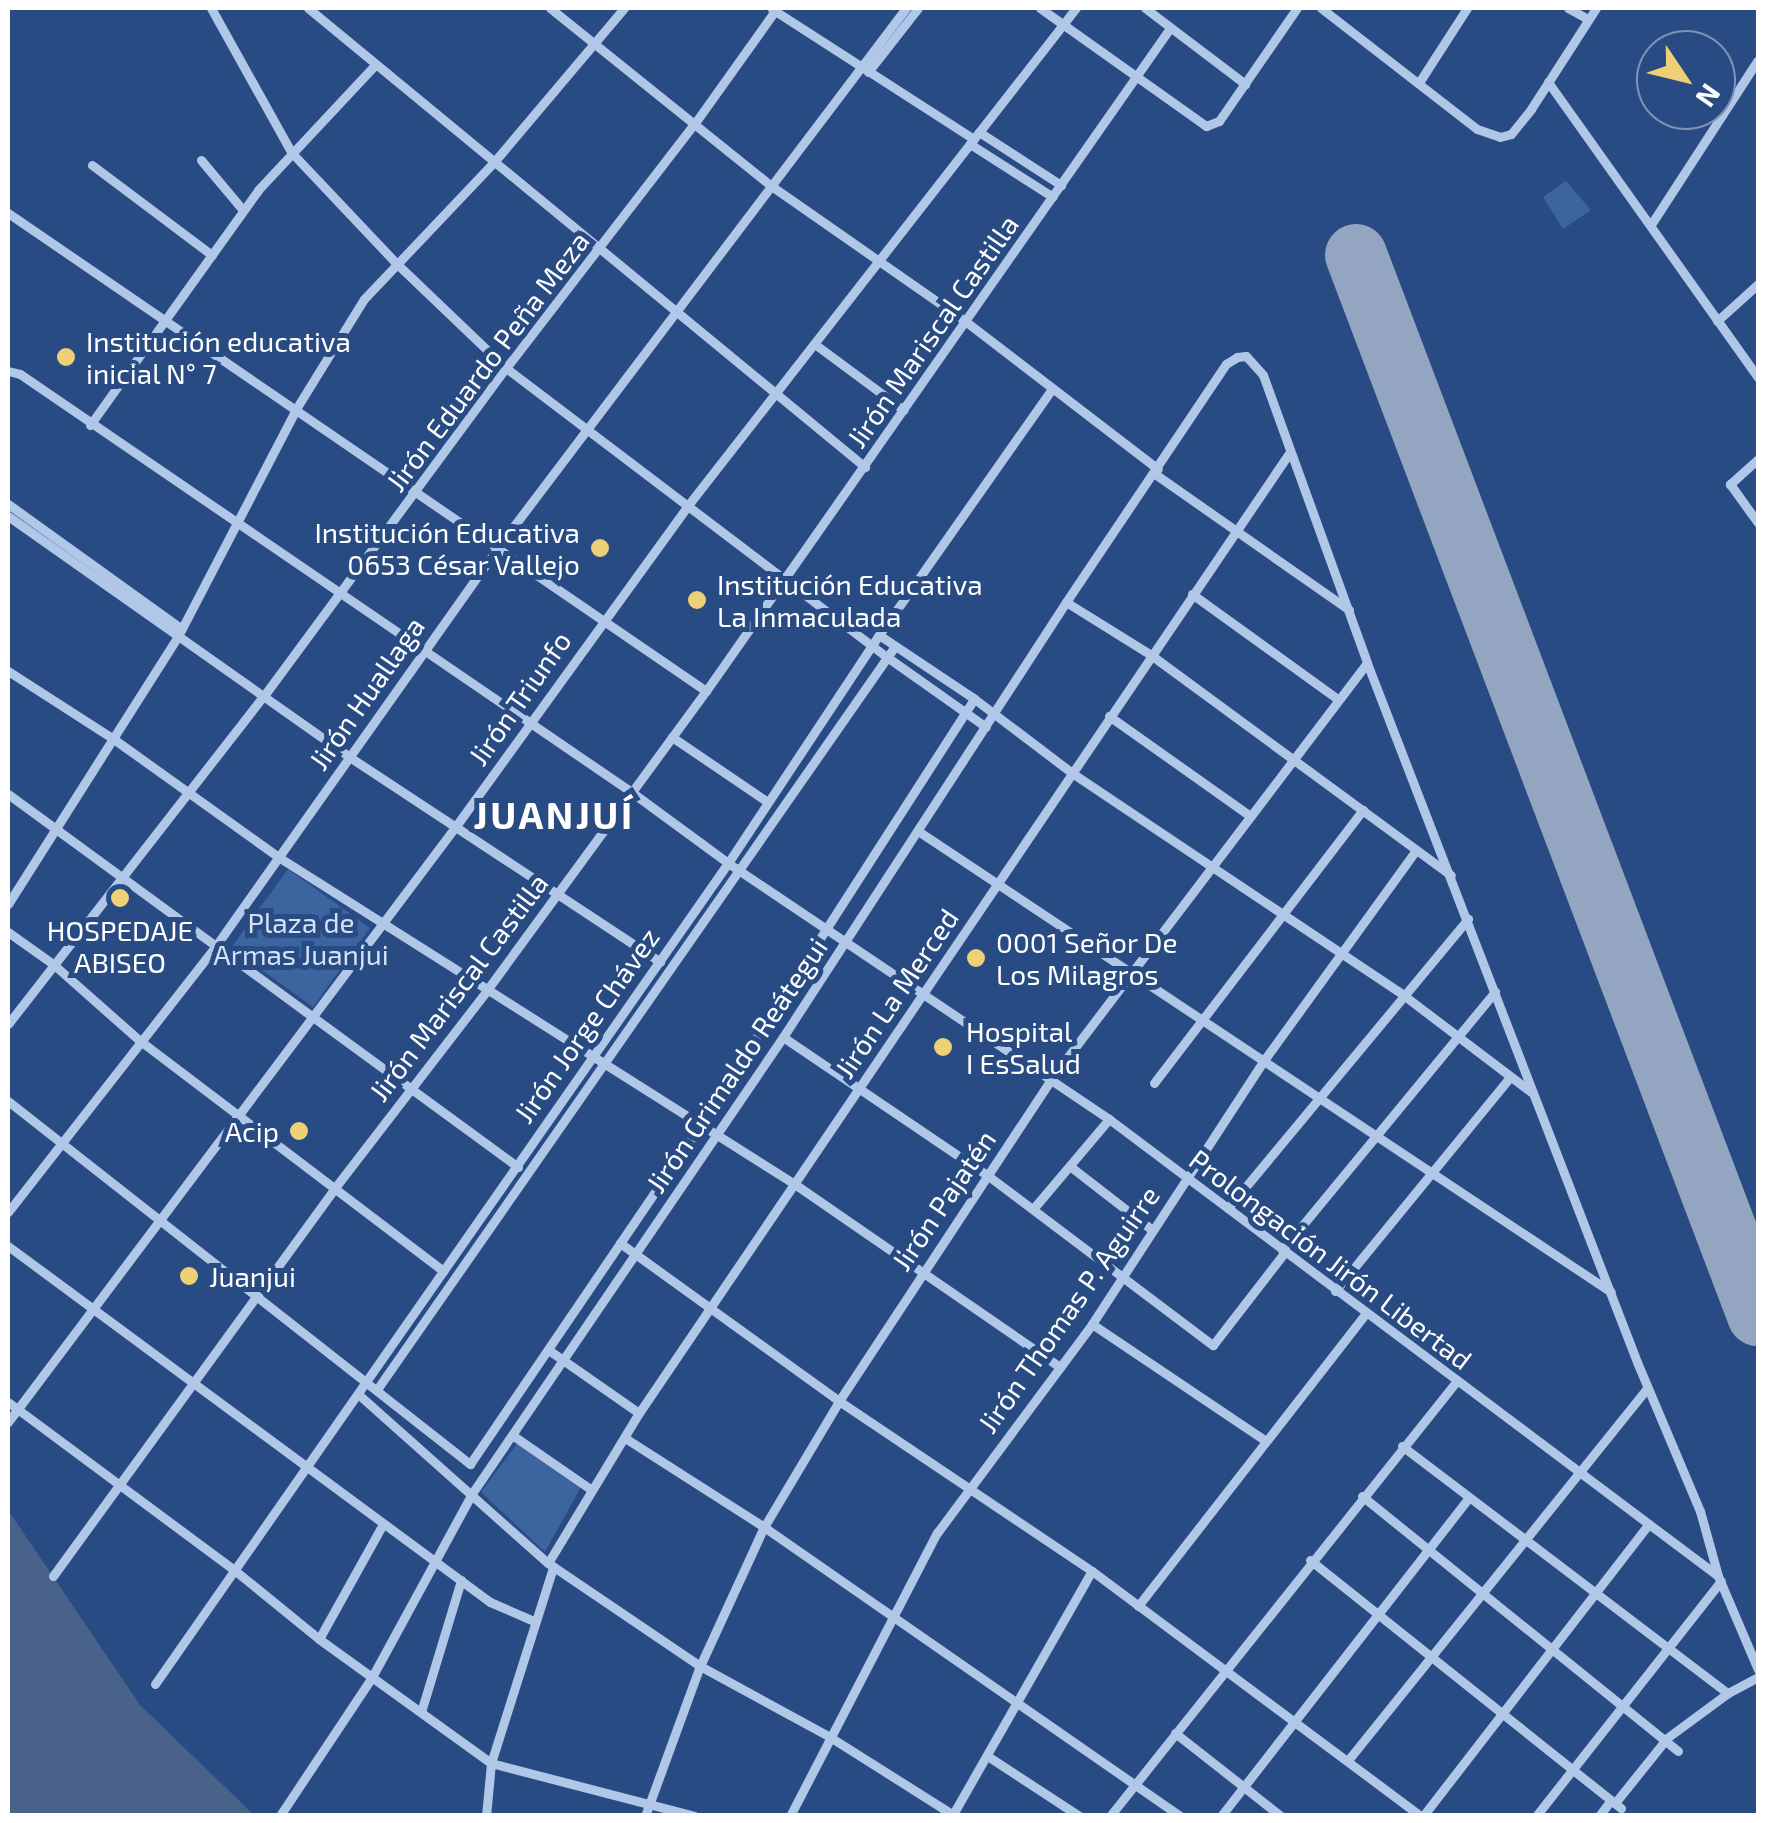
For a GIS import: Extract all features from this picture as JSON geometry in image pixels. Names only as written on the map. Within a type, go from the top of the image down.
[{"type":"street","points":[[211,8],[291,152],[396,263],[506,368],[588,426],[887,658],[986,727]]},
{"type":"street","points":[[308,8],[865,466]]},
{"type":"street","points":[[550,8],[770,184],[966,322],[1157,471],[1350,610]]},
{"type":"street","points":[[8,904],[180,634],[296,409],[364,299],[494,162],[624,8]]},
{"type":"street","points":[[774,8],[975,138],[1061,185]]},
{"type":"street","name":"Jirón Eduardo Peña Meza","points":[[8,1024],[263,697],[506,368],[601,250],[695,124],[774,8]]},
{"type":"street","name":"Jirón Huallaga","points":[[865,70],[906,8]]},
{"type":"street","name":"Jirón Huallaga","points":[[8,1212],[215,947],[422,651],[676,308],[770,184],[918,8]]},
{"type":"street","points":[[1040,8],[1206,126],[1219,121],[1297,8]]},
{"type":"street","name":"Jirón Triunfo","points":[[8,1422],[456,826],[689,504],[777,397],[1076,8]]},
{"type":"street","points":[[1145,8],[1245,84]]},
{"type":"street","points":[[1321,8],[1478,129],[1500,136],[1517,127],[1596,8]]},
{"type":"street","points":[[1420,81],[1468,8]]},
{"type":"street","points":[[1568,8],[1588,19]]},
{"type":"street","name":"Jirón Mariscal Castilla","points":[[53,1576],[334,1189],[487,990],[706,690],[1170,28]]},
{"type":"street","points":[[1652,223],[1758,60]]},
{"type":"street","points":[[90,425],[243,210],[291,152],[374,66]]},
{"type":"street","points":[[1750,73],[1758,87]]},
{"type":"street","points":[[1548,82],[1652,223],[1758,378]]},
{"type":"street","points":[[975,138],[1053,197]]},
{"type":"street","points":[[201,160],[243,210]]},
{"type":"street","points":[[92,165],[212,255]]},
{"type":"street","points":[[8,213],[706,690]]},
{"type":"street","points":[[1717,322],[1758,284]]},
{"type":"street","points":[[816,345],[904,410]]},
{"type":"street","name":"Jirón Grimaldo Reátegui","points":[[282,1815],[372,1677],[473,1492],[783,1037],[1226,364],[1246,356],[1263,375],[1290,452]]},
{"type":"street","name":"Prolongación Jirón Libertad","points":[[8,371],[20,374],[630,791],[728,864],[1109,1119],[1719,1578],[1758,1673]]},
{"type":"street","name":"Jirón Jorge Chávez","points":[[155,1684],[728,864],[766,800],[1051,390]]},
{"type":"street","points":[[1290,452],[1366,662],[1647,1388],[1700,1511],[1719,1578],[1536,1816]]},
{"type":"street","name":"Jirón La Merced","points":[[486,1816],[491,1762],[550,1565],[589,1488],[1290,452]]},
{"type":"street","points":[[1758,459],[1730,484],[1758,523]]},
{"type":"street","points":[[8,504],[263,697],[671,969]]},
{"type":"street","points":[[8,516],[180,634]]},
{"type":"street","points":[[1192,594],[1336,698]]},
{"type":"street","points":[[1066,602],[1151,655],[1452,876]]},
{"type":"street","points":[[878,636],[974,699],[992,717],[1072,773],[1402,994],[1534,1094]]},
{"type":"street","name":"Jirón Jorge Chávez","points":[[378,1388],[606,1066],[894,646]]},
{"type":"street","name":"Jirón Pajatén","points":[[645,1816],[700,1666],[764,1527],[839,1401],[1051,1079],[1366,662]]},
{"type":"street","points":[[8,670],[115,740],[280,858],[796,1184],[1060,1367]]},
{"type":"street","name":"Jirón Grimaldo Reátegui","points":[[470,1464],[700,1125],[974,699]]},
{"type":"street","points":[[1109,716],[1250,816]]},
{"type":"street","points":[[672,737],[766,800]]},
{"type":"street","points":[[8,794],[527,1173]]},
{"type":"street","points":[[1154,1083],[1363,810]]},
{"type":"street","points":[[918,831],[1612,1293]]},
{"type":"street","name":"Jirón Thomas P. Aguirre","points":[[790,1816],[892,1614],[969,1485],[1092,1324],[1262,1063],[1416,850]]},
{"type":"street","points":[[1228,1208],[1468,919]]},
{"type":"street","points":[[8,932],[54,964],[139,1040],[454,1279]]},
{"type":"street","points":[[783,1037],[987,1175],[1213,1346],[1284,1251],[1495,992]]},
{"type":"street","points":[[1335,1291],[1510,1076]]},
{"type":"street","points":[[8,1101],[159,1224],[259,1294],[470,1464],[473,1492]]},
{"type":"street","points":[[1032,1210],[1109,1119]]},
{"type":"street","points":[[1071,1167],[1151,1228]]},
{"type":"street","points":[[620,1242],[839,1401],[1092,1571],[1422,1816],[1649,1524]]},
{"type":"street","points":[[8,1246],[308,1463],[490,1602],[534,1621]]},
{"type":"street","points":[[1138,1606],[1263,1440],[1365,1314]]},
{"type":"street","points":[[1092,1324],[1263,1440]]},
{"type":"street","points":[[550,1351],[638,1413]]},
{"type":"street","points":[[1110,1816],[1310,1560],[1456,1382]]},
{"type":"street","points":[[1350,1759],[1647,1388]]},
{"type":"street","points":[[358,1394],[473,1492],[550,1565],[700,1666],[830,1737],[953,1815],[990,1757],[1017,1701],[1092,1571]]},
{"type":"street","points":[[8,1402],[234,1569],[319,1638],[491,1762],[694,1816]]},
{"type":"street","points":[[514,1437],[589,1488]]},
{"type":"street","points":[[626,1438],[892,1614],[1180,1816]]},
{"type":"street","points":[[1402,1446],[1728,1692]]},
{"type":"street","points":[[1362,1496],[1485,1591],[1678,1750]]},
{"type":"street","points":[[1221,1816],[1377,1611],[1469,1498]]},
{"type":"street","points":[[319,1638],[383,1524]]},
{"type":"street","points":[[1310,1560],[1616,1804]]},
{"type":"street","points":[[422,1712],[461,1580]]},
{"type":"street","points":[[1599,1816],[1616,1804],[1667,1738],[1758,1673]]},
{"type":"street","points":[[1175,1733],[1282,1816]]},
{"type":"street","points":[[990,1757],[1079,1816]]},
{"type":"street","points":[[270,1808],[282,1815]]},
{"type":"green space","points":[[1566,181],[1591,210],[1563,229],[1543,197]]},
{"type":"green space","name":"Plaza de Armas Juanjui","points":[[288,869],[370,928],[313,1007],[231,948]]},
{"type":"green space","points":[[517,1444],[581,1487],[545,1552],[481,1492]]},
{"type":"shaded area","points":[[8,1510],[140,1705],[254,1815],[8,1815]]},
{"type":"runway","points":[[1356,255],[1758,1315]]},
{"type":"place","name":"Institución educativa inicial N° 7","points":[[66,357]]},
{"type":"place","name":"Institución Educativa 0653 César Vallejo","points":[[600,548]]},
{"type":"place","name":"Institución Educativa La Inmaculada","points":[[697,600]]},
{"type":"place","name":"HOSPEDAJE ABISEO","points":[[120,898]]},
{"type":"place","name":"0001 Señor De Los Milagros","points":[[976,958]]},
{"type":"place","name":"Hospital I EsSalud","points":[[943,1047]]},
{"type":"place","name":"Acip","points":[[299,1131]]},
{"type":"place","name":"Juanjui","points":[[189,1276]]},
{"type":"district","name":"JUANJUÍ","points":[[554,815]]}]
